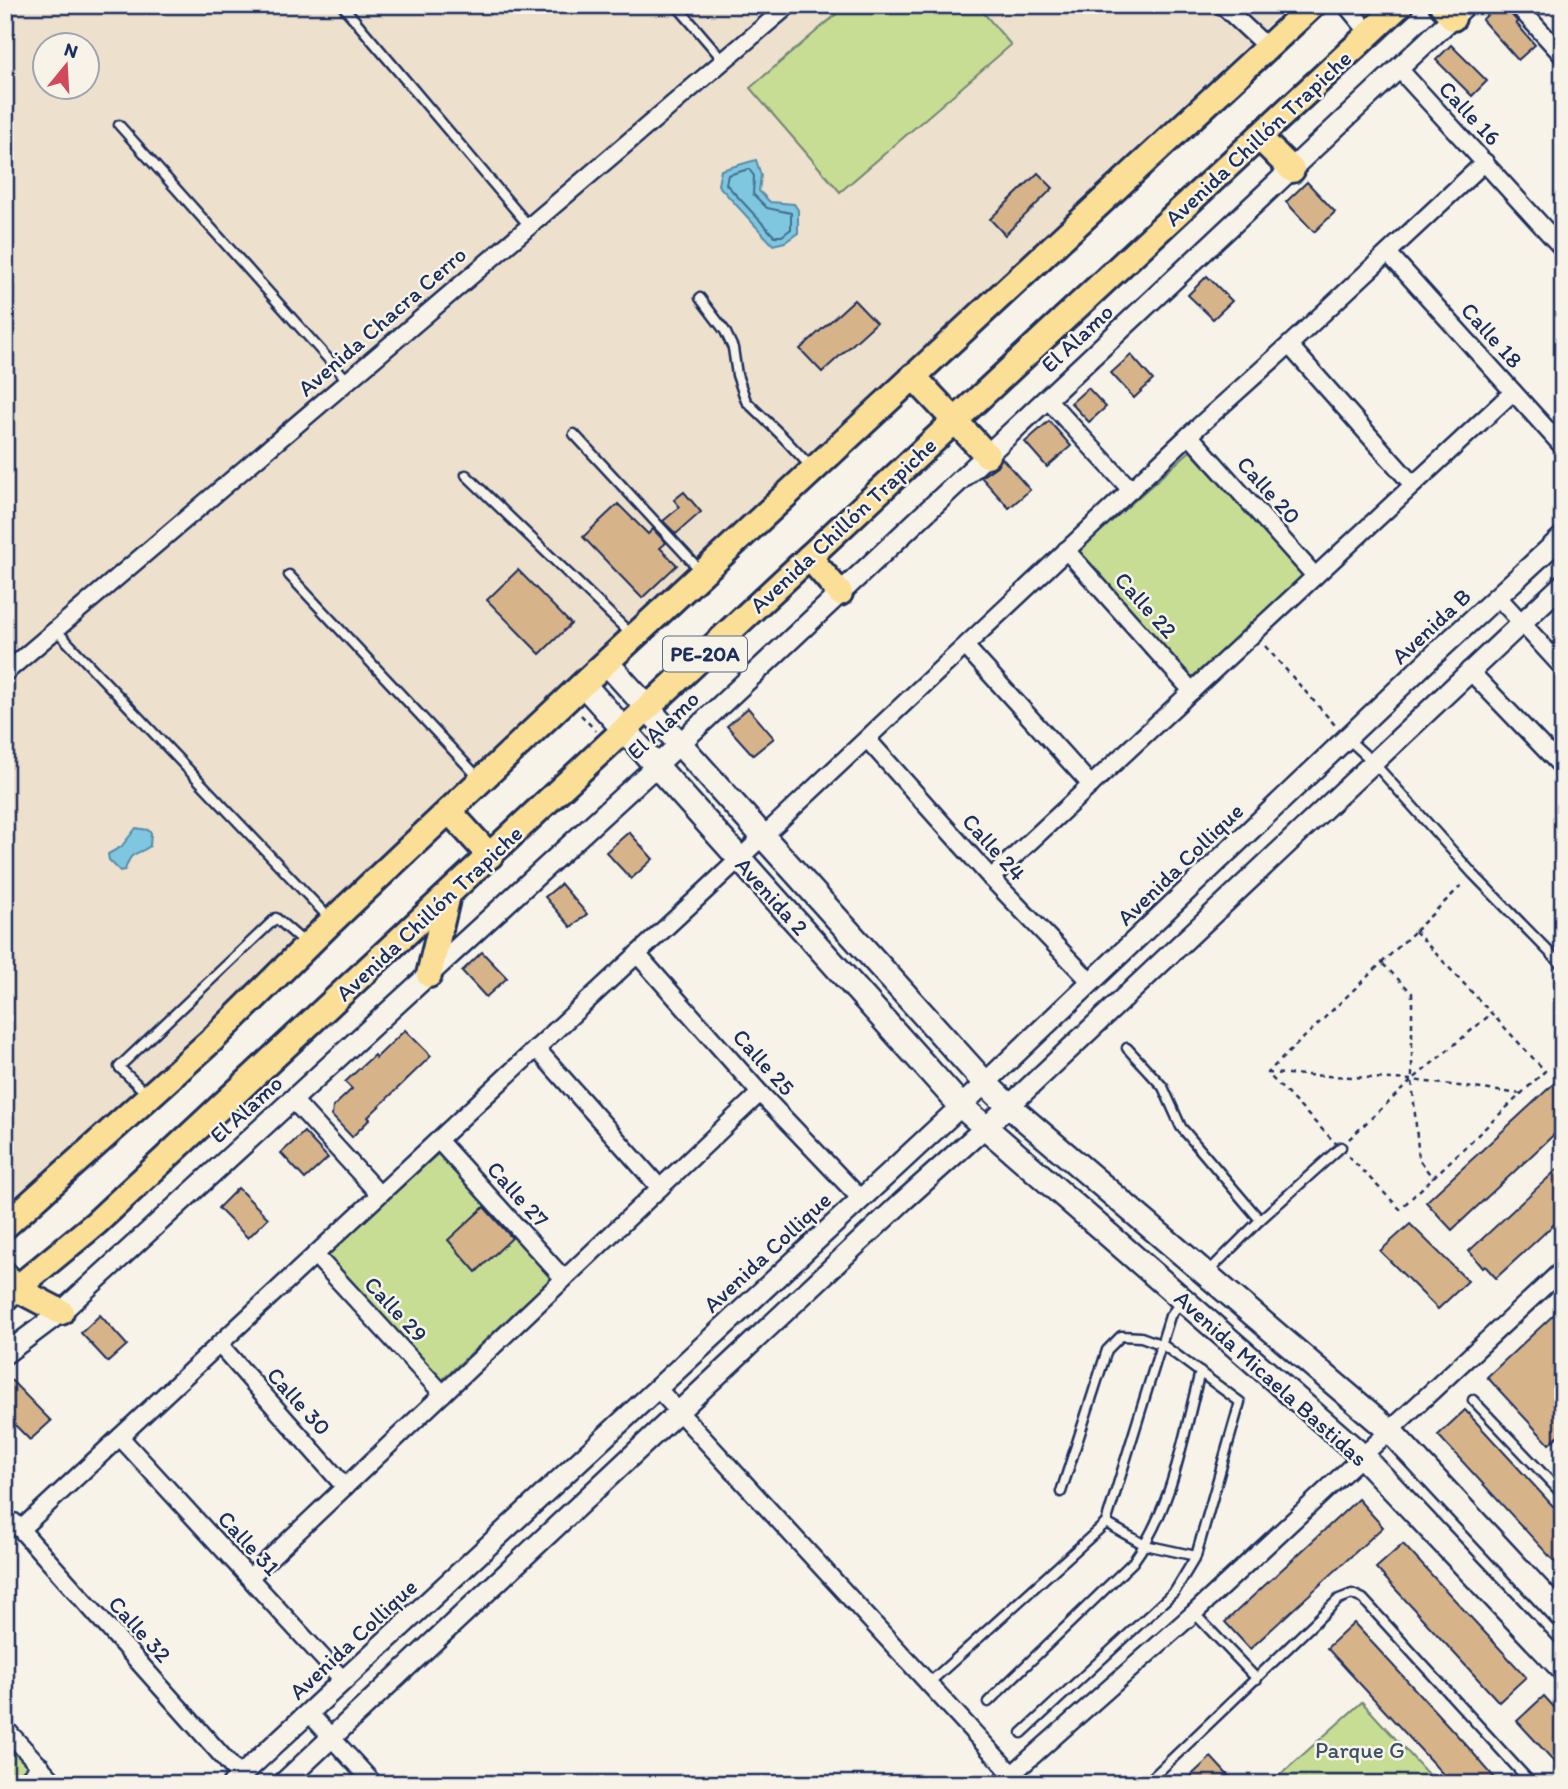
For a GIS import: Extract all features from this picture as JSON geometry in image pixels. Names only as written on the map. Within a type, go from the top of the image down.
[{"type":"main road","name":"PE-20A","points":[[5,1226],[150,1097],[583,684],[1312,5]]},
{"type":"main road","name":"Avenida Chillón Trapiche","points":[[9,1287],[106,1214],[1400,5]]},
{"type":"main road","points":[[1259,137],[1292,170]]},
{"type":"main road","points":[[912,376],[987,455]]},
{"type":"main road","points":[[809,557],[840,593]]},
{"type":"main road","name":"Avenida 2","points":[[607,663],[985,1083]]},
{"type":"main road","name":"Avenida 2","points":[[583,684],[961,1106]]},
{"type":"main road","points":[[449,811],[490,856]]},
{"type":"main road","points":[[429,975],[448,895]]},
{"type":"main road","name":"Avenida Micaela Bastidas","points":[[985,1083],[1390,1431],[1561,1609]]},
{"type":"main road","name":"Avenida Micaela Bastidas","points":[[961,1106],[1363,1457],[1563,1669]]},
{"type":"main road","points":[[1057,1190],[1054,1180],[1058,1167],[1075,1163]]},
{"type":"main road","points":[[1183,1299],[1206,1274]]},
{"type":"main road","points":[[9,1287],[61,1312]]},
{"type":"main road","points":[[1532,1637],[1561,1609]]},
{"type":"street","name":"Avenida Chacra Cerro","points":[[5,673],[789,5]]},
{"type":"street","points":[[1223,5],[1267,47]]},
{"type":"street","points":[[1346,5],[1370,34]]},
{"type":"street","points":[[1517,5],[1563,56]]},
{"type":"street","name":"El Alamo","points":[[5,1354],[61,1312],[656,766],[1400,70],[1454,9]]},
{"type":"street","name":"Calle 16","points":[[1400,70],[1563,249]]},
{"type":"street","points":[[5,1522],[21,1529],[1189,435],[1485,162]]},
{"type":"street","name":"Calle 18","points":[[1388,253],[1563,447]]},
{"type":"street","points":[[1289,345],[1413,485]]},
{"type":"street","points":[[991,878],[1513,392]]},
{"type":"street","points":[[1047,400],[1131,490]]},
{"type":"street","name":"Calle 20","points":[[1189,435],[1315,576]]},
{"type":"street","name":"Avenida B","points":[[1332,752],[1563,536]]},
{"type":"street","name":"Calle 22","points":[[1066,550],[1192,691]]},
{"type":"street","points":[[282,1784],[902,1201],[1009,1106],[1563,584]]},
{"type":"street","points":[[1498,597],[1563,668]]},
{"type":"street","points":[[965,647],[1091,785]]},
{"type":"street","points":[[1469,670],[1563,768]]},
{"type":"street","name":"Calle 24","points":[[867,739],[991,878],[1091,982]]},
{"type":"street","name":"Avenida Collique","points":[[236,1780],[961,1106],[1332,752]]},
{"type":"street","name":"Calle 25","points":[[637,954],[760,1093],[860,1198]]},
{"type":"street","points":[[536,1048],[660,1188]]},
{"type":"street","points":[[250,1577],[760,1093]]},
{"type":"street","points":[[293,1100],[379,1194]]},
{"type":"street","name":"Calle 27","points":[[438,1140],[564,1279]]},
{"type":"street","name":"Calle 29","points":[[315,1255],[443,1394]]},
{"type":"street","points":[[657,1388],[929,1683],[1012,1780],[1563,1269]]},
{"type":"street","name":"Calle 30","points":[[219,1344],[345,1487]]},
{"type":"street","name":"Calle 31","points":[[120,1437],[344,1681]]},
{"type":"street","name":"Calle 32","points":[[5,1512],[236,1780]]},
{"type":"street","points":[[309,1713],[374,1784]]},
{"type":"street","points":[[5,1728],[56,1784]]},
{"type":"street","points":[[22,1784],[41,1766]]},
{"type":"lane","points":[[342,5],[528,226]]},
{"type":"lane","points":[[676,5],[724,61]]},
{"type":"lane","points":[[119,125],[348,381]]},
{"type":"lane","points":[[699,298],[725,331],[733,348],[737,375],[746,401],[813,470]]},
{"type":"lane","points":[[574,434],[702,573]]},
{"type":"lane","points":[[466,475],[634,637]]},
{"type":"lane","points":[[289,575],[481,780]]},
{"type":"lane","points":[[56,630],[332,921]]},
{"type":"lane","points":[[1347,738],[1373,762],[1473,874],[1563,966]]},
{"type":"lane","points":[[150,1097],[119,1067],[276,918],[309,946]]},
{"type":"lane","points":[[1127,1048],[1163,1087],[1181,1127],[1260,1220]]},
{"type":"lane","points":[[1206,1274],[1260,1220],[1341,1147]]},
{"type":"lane","points":[[929,1683],[1107,1523],[1170,1316],[1183,1299]]},
{"type":"lane","points":[[1022,1733],[1175,1591],[1196,1556],[1240,1402],[1163,1345],[1141,1337],[1121,1336],[1107,1350],[1061,1492]]},
{"type":"lane","points":[[988,1702],[1133,1562],[1145,1545],[1165,1507],[1200,1372]]},
{"type":"lane","points":[[1474,1399],[1563,1495]]},
{"type":"lane","points":[[1107,1523],[1145,1545],[1196,1556]]},
{"type":"lane","points":[[1149,1784],[1152,1778],[1339,1600],[1352,1594],[1363,1599],[1532,1784]]},
{"type":"lane","points":[[1194,1613],[1257,1679]]},
{"type":"path","points":[[1254,634],[1347,738]]},
{"type":"path","points":[[1267,1073],[1383,964],[1473,874]]},
{"type":"path","points":[[1267,1073],[1400,1209],[1545,1071],[1415,931]]},
{"type":"path","points":[[1383,964],[1412,993],[1412,1080],[1419,1160],[1433,1178]]},
{"type":"path","points":[[1341,1147],[1412,1080],[1491,1014]]},
{"type":"path","points":[[1267,1073],[1412,1080],[1521,1094]]},
{"type":"shaded area","points":[[5,5],[1289,5],[110,1114],[5,1205]]},
{"type":"green space","points":[[847,5],[977,5],[1011,45],[840,192],[750,88]]},
{"type":"green space","points":[[1190,451],[1304,576],[1191,678],[1077,552]]},
{"type":"green space","points":[[440,1152],[553,1277],[441,1381],[325,1257]]},
{"type":"green space","name":"Parque G","points":[[1362,1702],[1437,1784],[1270,1784]]},
{"type":"green space","points":[[5,1739],[29,1766],[10,1784],[5,1784]]},
{"type":"water","points":[[756,160],[761,175],[759,191],[770,202],[794,204],[798,210],[798,233],[785,242],[773,245],[718,185],[721,170]]},
{"type":"water","points":[[136,828],[151,833],[150,846],[132,856],[125,870],[120,871],[109,860],[108,854],[121,847]]},
{"type":"building","points":[[1498,5],[1507,5],[1509,12],[1518,22],[1516,23],[1535,45],[1518,60],[1482,20]]},
{"type":"building","points":[[1451,45],[1487,81],[1472,96],[1436,60]]},
{"type":"building","points":[[1038,173],[1053,188],[1005,235],[990,219]]},
{"type":"building","points":[[1307,182],[1335,212],[1314,232],[1286,202]]},
{"type":"building","points":[[1207,276],[1232,301],[1213,319],[1188,295]]},
{"type":"building","points":[[854,300],[876,323],[822,372],[800,349]]},
{"type":"building","points":[[1131,355],[1153,380],[1134,398],[1111,373]]},
{"type":"building","points":[[1088,388],[1106,407],[1089,422],[1071,403]]},
{"type":"building","points":[[1049,421],[1071,446],[1047,467],[1025,442]]},
{"type":"building","points":[[1002,458],[1030,490],[1009,508],[981,477],[998,465]]},
{"type":"building","points":[[684,492],[701,512],[676,534],[663,521],[680,507],[674,500]]},
{"type":"building","points":[[618,504],[648,534],[653,529],[666,543],[660,548],[677,565],[642,598],[583,537]]},
{"type":"building","points":[[518,570],[571,624],[540,654],[487,600]]},
{"type":"building","points":[[748,708],[774,738],[753,755],[727,726]]},
{"type":"building","points":[[629,832],[653,859],[631,879],[606,852]]},
{"type":"building","points":[[561,884],[587,914],[571,927],[545,897]]},
{"type":"building","points":[[482,952],[507,978],[486,997],[462,971]]},
{"type":"building","points":[[405,1030],[431,1056],[368,1117],[370,1119],[352,1137],[332,1116],[333,1107],[352,1089],[345,1082],[374,1055],[376,1058]]},
{"type":"building","points":[[1563,1075],[1563,1126],[1452,1230],[1426,1202]]},
{"type":"building","points":[[304,1132],[328,1158],[305,1179],[281,1153]]},
{"type":"building","points":[[1563,1164],[1563,1216],[1496,1278],[1485,1266],[1483,1268],[1469,1251]]},
{"type":"building","points":[[238,1188],[268,1218],[248,1238],[218,1208]]},
{"type":"building","points":[[484,1207],[512,1238],[476,1272],[448,1240]]},
{"type":"building","points":[[1410,1224],[1468,1281],[1438,1309],[1380,1251]]},
{"type":"building","points":[[1563,1306],[1563,1431],[1549,1444],[1487,1377]]},
{"type":"building","points":[[100,1315],[127,1345],[108,1362],[81,1333]]},
{"type":"building","points":[[5,1374],[51,1421],[30,1440],[5,1415]]},
{"type":"building","points":[[1465,1410],[1563,1517],[1563,1571],[1438,1435]]},
{"type":"building","points":[[1358,1499],[1383,1527],[1250,1649],[1225,1622]]},
{"type":"building","points":[[1403,1544],[1526,1677],[1499,1702],[1376,1568]]},
{"type":"building","points":[[1354,1623],[1500,1784],[1452,1784],[1327,1648]]},
{"type":"building","points":[[1544,1696],[1563,1717],[1563,1771],[1517,1721]]},
{"type":"building","points":[[1211,1757],[1236,1784],[1182,1784]]}]
